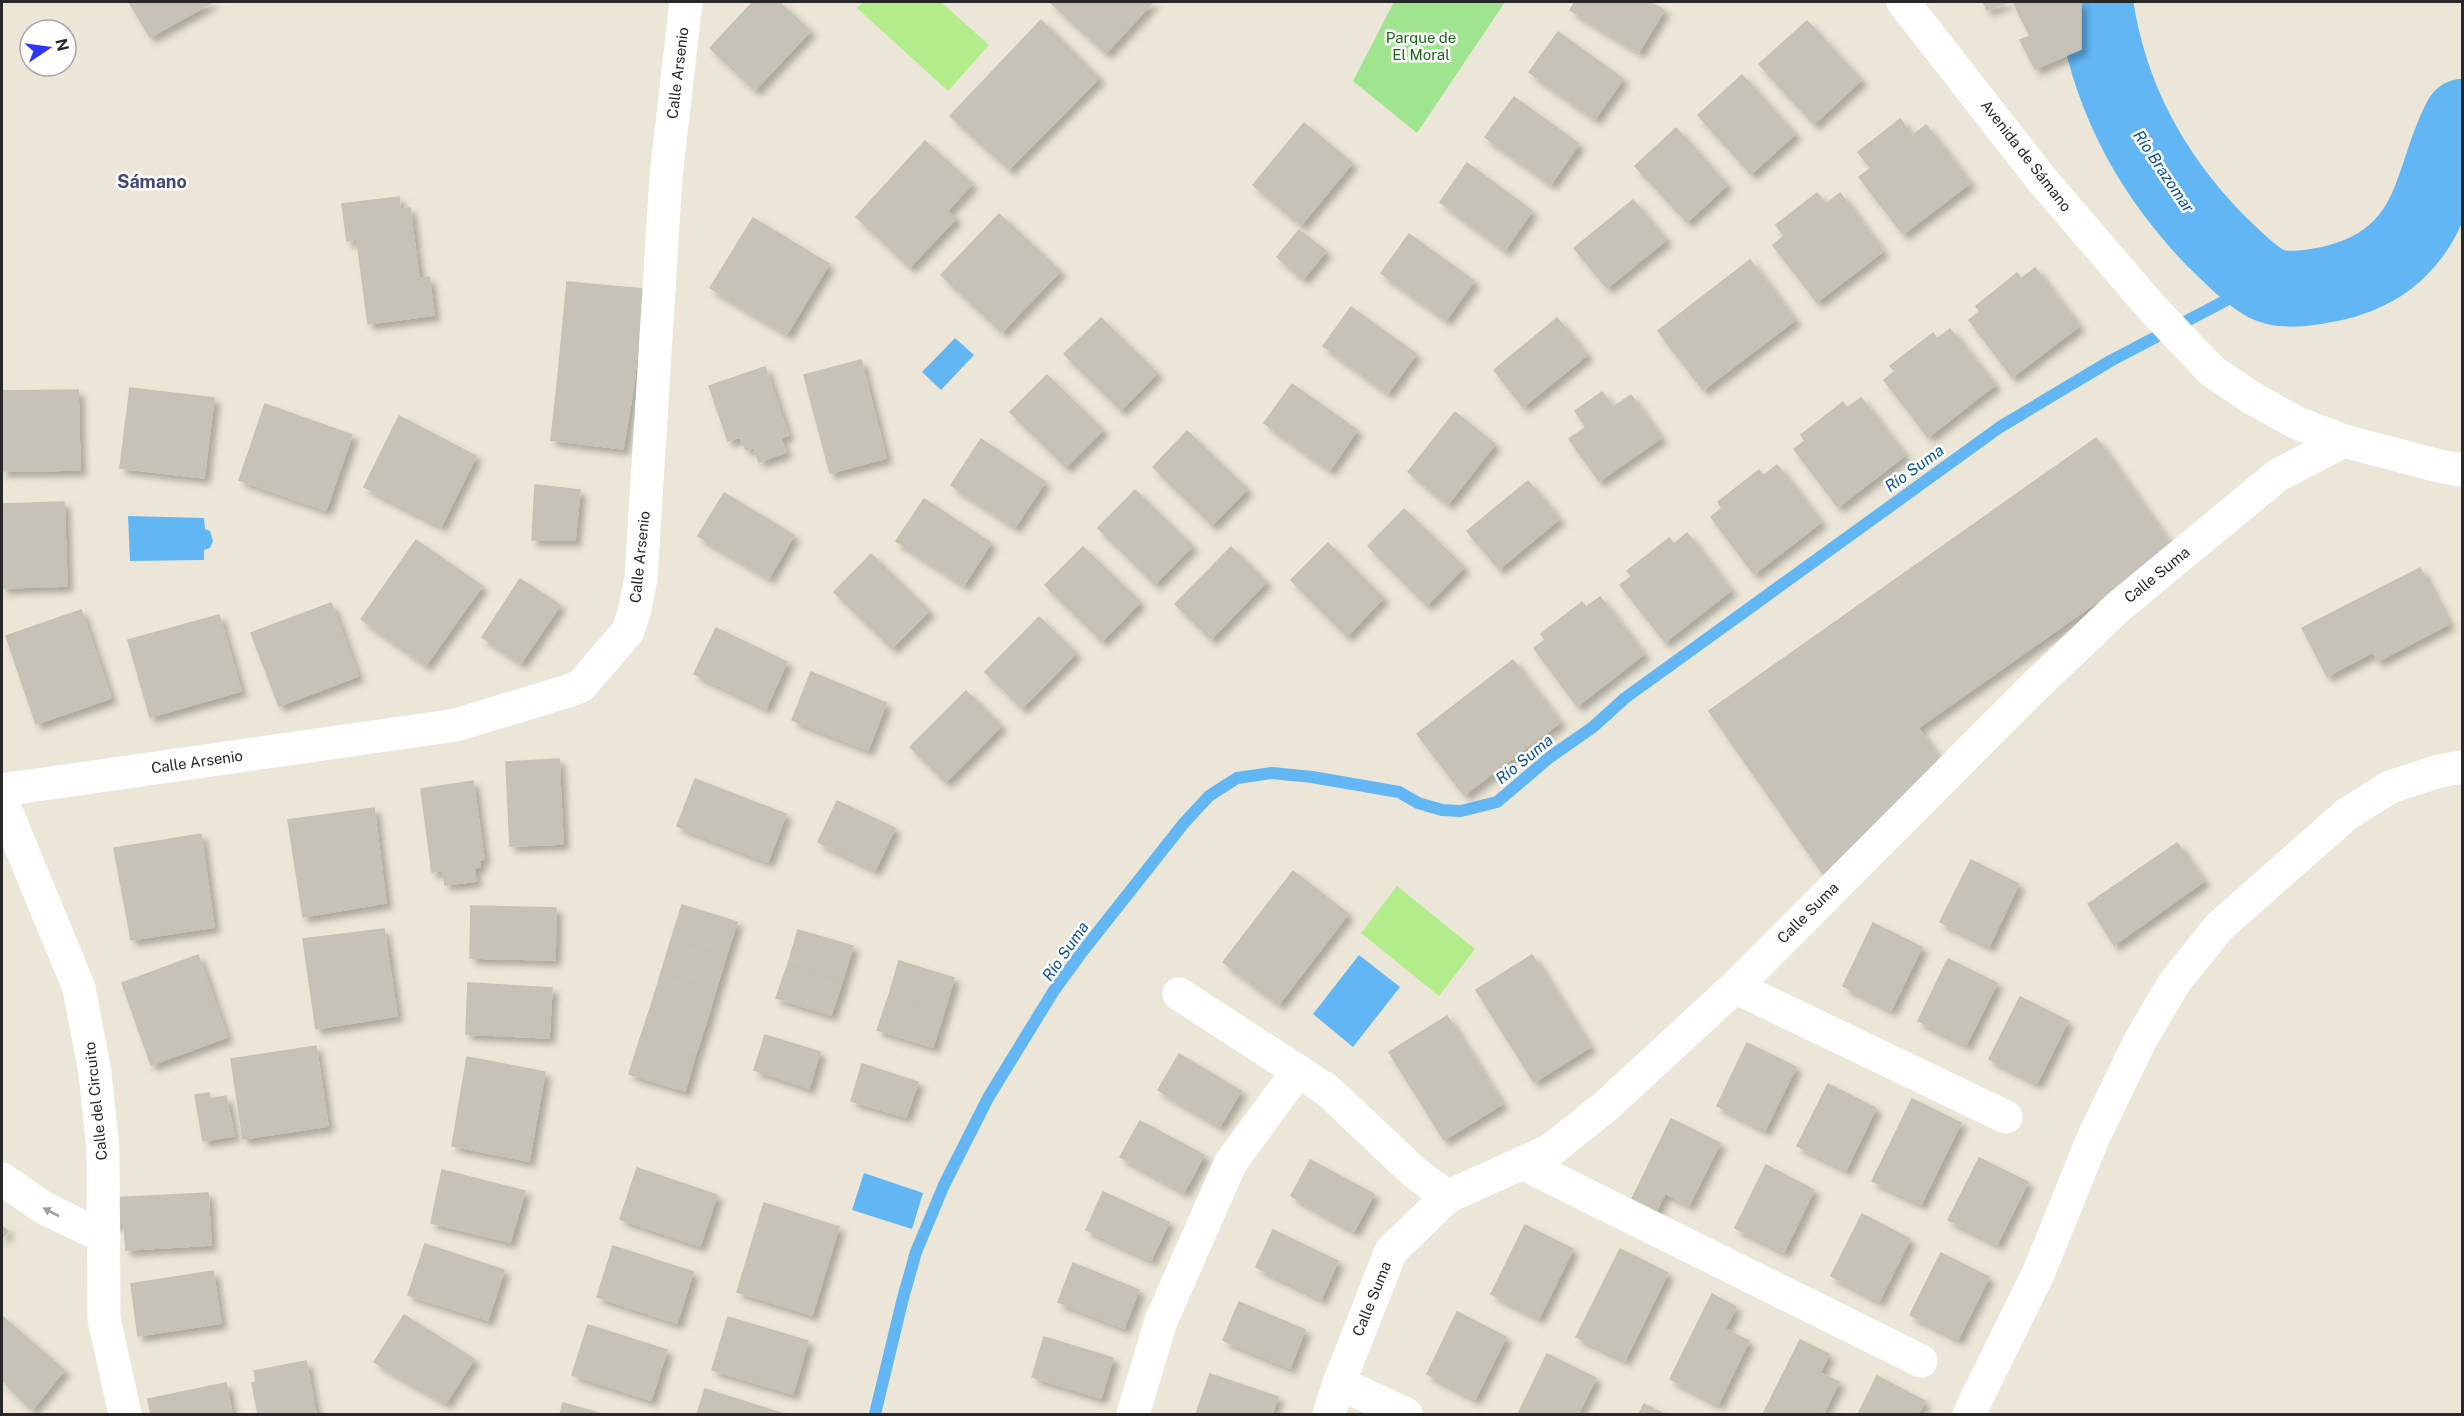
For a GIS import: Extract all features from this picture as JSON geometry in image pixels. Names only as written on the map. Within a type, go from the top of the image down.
[{"type":"street","name":"Calle Arsenio","points":[[2,790],[456,725],[581,686],[612,652],[628,631],[641,578],[666,176],[686,2]]},
{"type":"street","name":"Avenida de Sámano","points":[[1903,2],[2043,181],[2152,308],[2212,371],[2252,398],[2297,423],[2344,441]]},
{"type":"street","points":[[2344,441],[2463,470]]},
{"type":"street","name":"Calle Suma","points":[[1329,1414],[1391,1251],[1447,1197],[1551,1150],[1606,1106],[1735,987],[2024,697],[2118,608],[2278,475],[2344,441]]},
{"type":"street","points":[[1970,1414],[2038,1274],[2094,1136],[2140,1041],[2175,983],[2219,927],[2347,814],[2390,787],[2439,771],[2463,767]]},
{"type":"street","name":"Calle del Circuito","points":[[2,801],[79,988],[95,1072],[101,1128],[104,1319],[125,1414]]},
{"type":"street","points":[[1735,987],[2006,1117]]},
{"type":"street","points":[[1179,994],[1327,1090],[1413,1171],[1447,1197]]},
{"type":"street","points":[[1133,1414],[1161,1321],[1231,1162],[1298,1071]]},
{"type":"street","points":[[1522,1163],[1921,1362]]},
{"type":"street","points":[[2,1179],[44,1208],[104,1237]]},
{"type":"street","points":[[1339,1383],[1406,1414]]},
{"type":"green space","points":[[863,2],[941,2],[989,45],[948,91],[857,8]]},
{"type":"green space","name":"Parque de El Moral","points":[[1394,2],[1505,2],[1417,133],[1353,81]]},
{"type":"green space","points":[[1397,886],[1475,949],[1439,996],[1361,933]]},
{"type":"water","points":[[955,338],[974,355],[941,390],[922,372]]},
{"type":"water","points":[[128,516],[204,518],[205,529],[210,531],[213,541],[210,548],[204,550],[204,560],[130,561]]},
{"type":"water","points":[[1359,955],[1400,987],[1353,1047],[1313,1014]]},
{"type":"water","points":[[864,1173],[923,1193],[912,1229],[852,1210]]},
{"type":"building","points":[[129,2],[213,2],[150,37]]},
{"type":"building","points":[[753,2],[779,2],[810,31],[755,90],[710,48]]},
{"type":"building","points":[[1050,2],[1153,2],[1106,53]]},
{"type":"building","points":[[1575,2],[1650,2],[1664,10],[1639,52],[1570,10]]},
{"type":"building","points":[[1983,2],[2009,2],[1987,10]]},
{"type":"building","points":[[2013,2],[2081,2],[2081,49],[2035,69],[2020,40],[2030,36]]},
{"type":"building","points":[[1041,20],[1099,78],[1009,169],[950,116]]},
{"type":"building","points":[[1807,21],[1861,80],[1814,124],[1759,64]]},
{"type":"building","points":[[1558,32],[1623,79],[1595,119],[1529,72]]},
{"type":"building","points":[[1742,75],[1795,134],[1751,174],[1698,115]]},
{"type":"building","points":[[1514,97],[1579,144],[1551,184],[1485,137]]},
{"type":"building","points":[[1900,119],[1912,136],[1926,125],[1970,183],[1903,234],[1859,177],[1871,168],[1858,152]]},
{"type":"building","points":[[1304,123],[1352,163],[1301,225],[1253,185]]},
{"type":"building","points":[[1676,128],[1727,185],[1687,222],[1635,166]]},
{"type":"building","points":[[925,141],[972,184],[947,211],[956,218],[910,267],[856,217]]},
{"type":"building","points":[[1467,163],[1532,211],[1505,250],[1440,202]]},
{"type":"building","points":[[1817,193],[1826,204],[1840,193],[1883,251],[1817,302],[1773,245],[1784,236],[1776,225]]},
{"type":"building","points":[[399,197],[400,209],[410,208],[419,279],[429,277],[434,315],[368,324],[357,240],[347,241],[342,204]]},
{"type":"building","points":[[1633,200],[1666,240],[1607,288],[1574,248]]},
{"type":"building","points":[[999,214],[1060,271],[1002,332],[941,275]]},
{"type":"building","points":[[753,218],[829,264],[787,334],[710,288]]},
{"type":"building","points":[[1299,230],[1326,251],[1303,279],[1277,257]]},
{"type":"building","points":[[1409,234],[1474,281],[1446,320],[1381,273]]},
{"type":"building","points":[[1750,260],[1795,320],[1703,390],[1658,331]]},
{"type":"building","points":[[2035,268],[2079,326],[2012,377],[1969,320],[1980,311],[1976,306],[2017,273],[2021,279]]},
{"type":"building","points":[[567,282],[643,289],[634,383],[558,376]]},
{"type":"building","points":[[1351,307],[1416,354],[1388,393],[1323,346]]},
{"type":"building","points":[[1101,318],[1157,373],[1121,410],[1064,354]]},
{"type":"building","points":[[1557,318],[1587,355],[1523,407],[1494,370]]},
{"type":"building","points":[[1950,329],[1995,385],[1928,437],[1884,380],[1895,371],[1890,366],[1933,333],[1937,339]]},
{"type":"building","points":[[861,360],[886,458],[830,473],[804,375]]},
{"type":"building","points":[[765,367],[788,435],[780,438],[786,452],[759,462],[754,447],[746,450],[740,437],[728,441],[709,386]]},
{"type":"building","points":[[1047,375],[1103,430],[1066,467],[1010,412]]},
{"type":"building","points":[[558,376],[634,383],[623,449],[551,440]]},
{"type":"building","points":[[1292,384],[1357,430],[1330,470],[1264,423]]},
{"type":"building","points":[[130,388],[214,398],[204,478],[120,468]]},
{"type":"building","points":[[78,390],[80,470],[2,471],[2,391]]},
{"type":"building","points":[[1602,392],[1613,407],[1631,395],[1661,438],[1599,481],[1569,439],[1586,427],[1575,411]]},
{"type":"building","points":[[1861,398],[1905,455],[1838,507],[1794,449],[1805,441],[1801,435],[1843,402],[1847,408]]},
{"type":"building","points":[[265,404],[352,435],[326,510],[239,480]]},
{"type":"building","points":[[1455,412],[1495,444],[1448,504],[1408,472]]},
{"type":"building","points":[[399,416],[476,456],[441,526],[364,487]]},
{"type":"building","points":[[1187,431],[1247,489],[1212,525],[1153,467]]},
{"type":"building","points":[[2096,438],[2173,548],[1918,728],[1943,764],[1824,875],[1709,711]]},
{"type":"building","points":[[981,439],[1045,482],[1015,527],[951,485]]},
{"type":"building","points":[[1777,465],[1821,522],[1754,574],[1711,517],[1722,508],[1718,502],[1759,470],[1763,476]]},
{"type":"building","points":[[1528,481],[1559,519],[1499,569],[1467,531]]},
{"type":"building","points":[[535,485],[580,490],[575,540],[532,540]]},
{"type":"building","points":[[1135,490],[1192,546],[1155,584],[1098,528]]},
{"type":"building","points":[[724,493],[794,535],[769,578],[698,536]]},
{"type":"building","points":[[924,499],[991,543],[964,585],[896,541]]},
{"type":"building","points":[[64,502],[67,586],[2,588],[2,504]]},
{"type":"building","points":[[1404,509],[1464,567],[1427,605],[1368,546]]},
{"type":"building","points":[[1687,533],[1731,590],[1665,642],[1620,585],[1632,576],[1627,571],[1669,538],[1674,544]]},
{"type":"building","points":[[416,540],[482,586],[426,665],[361,619]]},
{"type":"building","points":[[1328,543],[1383,598],[1347,636],[1291,580]]},
{"type":"building","points":[[1083,547],[1140,602],[1102,641],[1045,585]]},
{"type":"building","points":[[1231,547],[1266,582],[1211,639],[1175,604]]},
{"type":"building","points":[[871,554],[929,611],[892,648],[834,592]]},
{"type":"building","points":[[2420,568],[2449,624],[2378,661],[2373,652],[2327,676],[2302,628]]},
{"type":"building","points":[[520,579],[560,605],[521,663],[482,637]]},
{"type":"building","points":[[1600,597],[1644,654],[1577,706],[1534,648],[1545,640],[1541,634],[1582,602],[1586,607]]},
{"type":"building","points":[[331,603],[358,676],[279,706],[251,633]]},
{"type":"building","points":[[81,610],[111,698],[36,724],[6,636]]},
{"type":"building","points":[[219,615],[241,691],[150,717],[128,640]]},
{"type":"building","points":[[1039,617],[1076,653],[1022,708],[985,672]]},
{"type":"building","points":[[716,628],[787,662],[766,708],[694,674]]},
{"type":"building","points":[[1513,660],[1560,722],[1464,795],[1417,734]]},
{"type":"building","points":[[811,672],[886,703],[868,750],[792,720]]},
{"type":"building","points":[[966,691],[1001,726],[946,782],[910,747]]},
{"type":"building","points":[[559,759],[563,844],[510,846],[506,762]]},
{"type":"building","points":[[695,779],[786,814],[768,862],[677,826]]},
{"type":"building","points":[[473,781],[484,859],[479,860],[480,867],[474,868],[476,881],[445,885],[443,870],[432,872],[421,789]]},
{"type":"building","points":[[837,801],[895,828],[875,870],[818,842]]},
{"type":"building","points":[[374,808],[386,903],[303,917],[288,820]]},
{"type":"building","points":[[201,834],[214,927],[131,940],[114,848]]},
{"type":"building","points":[[2177,843],[2204,881],[2114,945],[2088,904]]},
{"type":"building","points":[[1971,860],[2019,884],[1989,946],[1940,922]]},
{"type":"building","points":[[1293,871],[1348,914],[1279,1004],[1223,962]]},
{"type":"building","points":[[682,905],[737,922],[726,956],[671,940]]},
{"type":"building","points":[[471,906],[556,908],[555,960],[470,958]]},
{"type":"building","points":[[1873,923],[1922,947],[1891,1010],[1843,986]]},
{"type":"building","points":[[384,929],[397,1016],[316,1029],[303,939]]},
{"type":"building","points":[[798,930],[853,946],[842,982],[788,964]]},
{"type":"building","points":[[671,940],[726,956],[716,989],[661,973]]},
{"type":"building","points":[[198,955],[227,1037],[151,1065],[122,983]]},
{"type":"building","points":[[1532,955],[1590,1047],[1534,1082],[1476,990]]},
{"type":"building","points":[[1948,959],[1997,983],[1966,1045],[1918,1021]]},
{"type":"building","points":[[899,961],[954,978],[944,1012],[889,995]]},
{"type":"building","points":[[788,964],[842,982],[831,1015],[776,998]]},
{"type":"building","points":[[661,973],[716,989],[706,1023],[651,1006]]},
{"type":"building","points":[[468,983],[552,988],[549,1038],[466,1034]]},
{"type":"building","points":[[889,995],[944,1012],[933,1047],[877,1030]]},
{"type":"building","points":[[2020,997],[2068,1021],[2037,1083],[1989,1059]]},
{"type":"building","points":[[651,1006],[706,1023],[695,1056],[640,1039]]},
{"type":"building","points":[[1447,1016],[1502,1104],[1444,1140],[1389,1052]]},
{"type":"building","points":[[765,1035],[820,1052],[809,1088],[754,1070]]},
{"type":"building","points":[[640,1039],[695,1056],[685,1091],[629,1074]]},
{"type":"building","points":[[1747,1043],[1796,1067],[1765,1130],[1717,1106]]},
{"type":"building","points":[[316,1046],[328,1126],[243,1139],[231,1059]]},
{"type":"building","points":[[1179,1054],[1241,1091],[1220,1126],[1158,1090]]},
{"type":"building","points":[[467,1057],[545,1072],[529,1161],[452,1146]]},
{"type":"building","points":[[862,1064],[918,1082],[906,1117],[851,1101]]},
{"type":"building","points":[[1828,1084],[1876,1108],[1846,1170],[1797,1146]]},
{"type":"building","points":[[209,1093],[210,1099],[226,1096],[234,1136],[203,1141],[195,1095]]},
{"type":"building","points":[[1912,1099],[1961,1123],[1921,1204],[1872,1181]]},
{"type":"building","points":[[1671,1119],[1720,1143],[1689,1205],[1665,1193],[1656,1211],[1632,1199]]},
{"type":"building","points":[[1140,1121],[1204,1155],[1184,1192],[1120,1157]]},
{"type":"building","points":[[1979,1158],[2028,1182],[1997,1244],[1948,1220]]},
{"type":"building","points":[[1310,1160],[1374,1194],[1354,1231],[1291,1196]]},
{"type":"building","points":[[1766,1165],[1814,1190],[1784,1252],[1735,1228]]},
{"type":"building","points":[[637,1168],[717,1195],[700,1246],[620,1219]]},
{"type":"building","points":[[442,1170],[525,1191],[510,1242],[431,1223]]},
{"type":"building","points":[[1103,1192],[1169,1222],[1151,1260],[1086,1230]]},
{"type":"building","points":[[208,1193],[211,1245],[126,1250],[124,1223],[114,1224],[112,1198]]},
{"type":"building","points":[[764,1203],[839,1227],[812,1315],[737,1292]]},
{"type":"building","points":[[1862,1214],[1910,1239],[1879,1301],[1831,1276]]},
{"type":"building","points":[[1525,1225],[1573,1249],[1539,1318],[1491,1294]]},
{"type":"building","points":[[2,1226],[8,1231],[2,1238]]},
{"type":"building","points":[[1273,1230],[1338,1261],[1321,1299],[1256,1267]]},
{"type":"building","points":[[425,1244],[504,1270],[488,1320],[408,1295]]},
{"type":"building","points":[[613,1246],[693,1272],[677,1323],[597,1297]]},
{"type":"building","points":[[1620,1249],[1668,1273],[1625,1360],[1576,1337]]},
{"type":"building","points":[[1941,1253],[1989,1277],[1958,1339],[1910,1315]]},
{"type":"building","points":[[1073,1263],[1139,1290],[1124,1328],[1058,1302]]},
{"type":"building","points":[[213,1271],[221,1323],[138,1336],[131,1284]]},
{"type":"building","points":[[1712,1294],[1736,1307],[1725,1329],[1749,1341],[1718,1404],[1670,1379]]},
{"type":"building","points":[[1239,1302],[1305,1330],[1290,1368],[1223,1340]]},
{"type":"building","points":[[1457,1312],[1506,1337],[1475,1399],[1427,1374]]},
{"type":"building","points":[[404,1315],[474,1359],[446,1403],[374,1362]]},
{"type":"building","points":[[2,1316],[64,1370],[32,1410],[2,1380]]},
{"type":"building","points":[[728,1317],[808,1341],[793,1394],[712,1370]]},
{"type":"building","points":[[588,1325],[667,1350],[651,1400],[572,1375]]},
{"type":"building","points":[[1044,1337],[1113,1358],[1101,1398],[1032,1377]]},
{"type":"building","points":[[1800,1340],[1829,1354],[1820,1373],[1839,1382],[1823,1414],[1763,1414]]},
{"type":"building","points":[[1547,1354],[1596,1378],[1578,1414],[1518,1414]]},
{"type":"building","points":[[306,1361],[316,1414],[258,1414],[252,1383],[256,1382],[254,1371]]},
{"type":"building","points":[[1210,1374],[1278,1397],[1272,1414],[1196,1414]]},
{"type":"building","points":[[1877,1376],[1925,1401],[1918,1414],[1858,1414]]},
{"type":"building","points":[[226,1383],[232,1414],[151,1414],[148,1399]]},
{"type":"building","points":[[705,1389],[784,1414],[697,1414]]},
{"type":"building","points":[[563,1403],[602,1414],[560,1414]]},
{"type":"building","points":[[1644,1404],[1664,1414],[1639,1414]]},
{"type":"waterway","name":"Río Brazomar","points":[[2095,2],[2110,69],[2122,100],[2152,160],[2192,214],[2215,240],[2253,275],[2274,287],[2300,288],[2343,281],[2370,270],[2394,254],[2413,233],[2422,218],[2462,117]]},
{"type":"waterway","name":"Río Suma","points":[[875,1414],[916,1252],[944,1185],[988,1098],[1053,992],[1082,952],[1184,823],[1209,796],[1237,778],[1272,773],[1312,777],[1399,792],[1418,803],[1442,810],[1461,811],[1497,802],[1550,757],[1593,727],[1625,698],[2000,427],[2112,360],[2263,281]]},
{"type":"district","name":"Sámano","points":[[152,182]]}]
